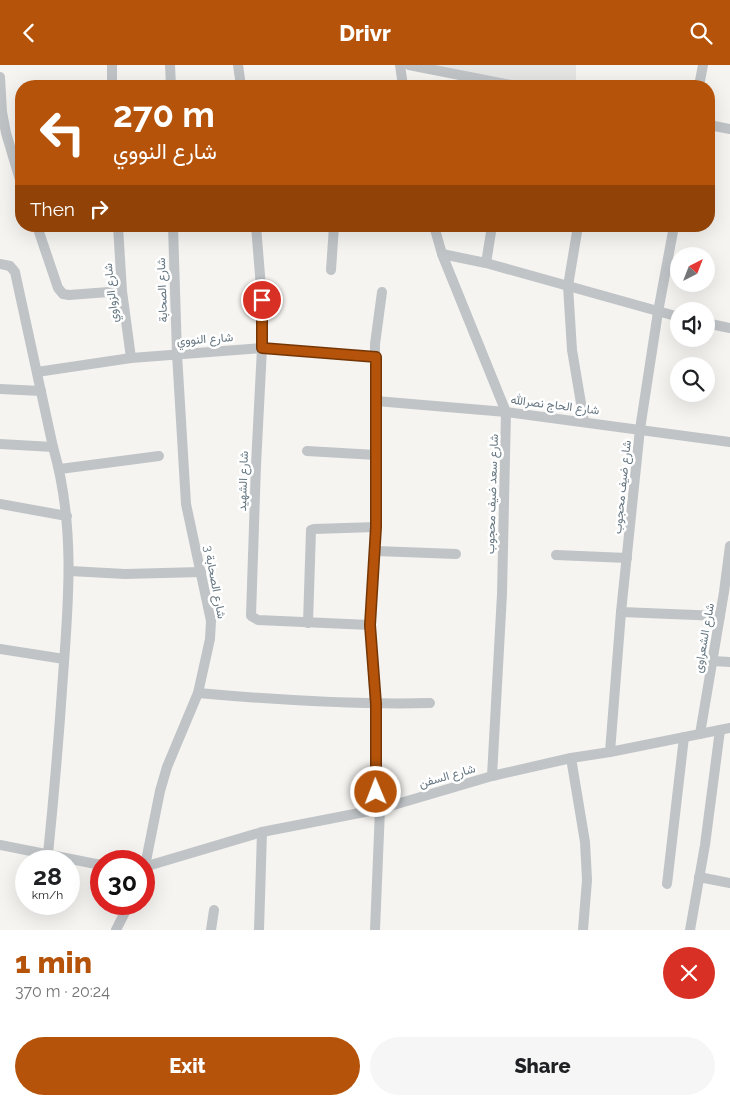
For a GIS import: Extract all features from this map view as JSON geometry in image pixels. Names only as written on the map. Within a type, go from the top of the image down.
[{"type":"street","points":[[112,65],[112,80]]},
{"type":"street","points":[[170,65],[171,80]]},
{"type":"street","points":[[238,65],[240,80]]},
{"type":"street","points":[[400,65],[402,80]]},
{"type":"street","points":[[409,65],[484,80]]},
{"type":"street","points":[[701,80],[703,65]]},
{"type":"street","points":[[0,77],[2,125],[15,152]]},
{"type":"street","points":[[715,126],[730,129]]},
{"type":"street","points":[[39,232],[58,288],[63,294],[122,291]]},
{"type":"street","name":"شارع الزواوي","points":[[118,232],[122,291],[131,358]]},
{"type":"street","name":"شارع الصحابة","points":[[173,232],[177,354]]},
{"type":"street","name":"شارع الشهيد","points":[[256,232],[262,300],[262,348],[251,616],[258,620],[370,625]]},
{"type":"street","points":[[331,270],[334,232]]},
{"type":"street","name":"شارع سعد ضيف محجوب","points":[[436,232],[442,254],[506,412],[502,594],[492,776]]},
{"type":"street","points":[[486,263],[491,232]]},
{"type":"street","points":[[577,232],[568,286],[572,350],[584,421]]},
{"type":"street","name":"شارع ضيف محجوب","points":[[610,752],[640,429],[658,312],[673,232]]},
{"type":"street","points":[[442,254],[486,263],[670,315]]},
{"type":"street","points":[[0,264],[10,266],[14,272],[38,372],[53,447],[60,469],[67,516],[70,571],[48,850]]},
{"type":"street","points":[[375,930],[380,809],[376,792],[376,704],[370,625],[376,551],[375,344],[382,292]]},
{"type":"street","points":[[715,325],[730,328]]},
{"type":"street","name":"شارع النووي","points":[[38,372],[131,358],[262,348],[376,357]]},
{"type":"street","name":"شارع الصحابة 3","points":[[148,850],[160,791],[198,693],[210,639],[211,621],[186,503],[177,354]]},
{"type":"street","points":[[0,389],[41,391]]},
{"type":"street","name":"شارع الحاج نصرالله","points":[[376,401],[584,421],[730,443]]},
{"type":"street","points":[[0,444],[53,447]]},
{"type":"street","points":[[308,451],[376,455]]},
{"type":"street","points":[[60,469],[159,456]]},
{"type":"street","points":[[0,504],[67,516]]},
{"type":"street","points":[[308,623],[312,530],[376,527]]},
{"type":"street","name":"شارع الشعراوى","points":[[700,734],[720,616],[727,592],[730,546]]},
{"type":"street","points":[[376,551],[456,554]]},
{"type":"street","points":[[556,555],[627,558]]},
{"type":"street","points":[[70,571],[125,574],[201,572]]},
{"type":"street","points":[[622,612],[720,616]]},
{"type":"street","points":[[0,649],[64,659]]},
{"type":"street","points":[[713,661],[730,662]]},
{"type":"street","points":[[198,693],[288,701],[376,704],[430,703]]},
{"type":"street","points":[[690,930],[725,729]]},
{"type":"street","name":"شارع السفن","points":[[155,865],[262,832],[380,809],[492,776],[571,758],[725,729]]},
{"type":"street","points":[[667,883],[684,737]]},
{"type":"street","points":[[571,758],[585,842],[587,879],[583,930]]},
{"type":"street","points":[[259,930],[262,832]]},
{"type":"street","points":[[0,845],[27,850]]},
{"type":"street","points":[[699,877],[730,883]]},
{"type":"street","points":[[211,930],[214,910]]},
{"type":"street","points":[[116,930],[124,915]]},
{"type":"shaded area","points":[[422,65],[576,65],[576,80],[503,80]]},
{"type":"route","points":[[262,300],[262,348],[376,357],[376,551],[370,625],[376,704],[376,792]]}]
